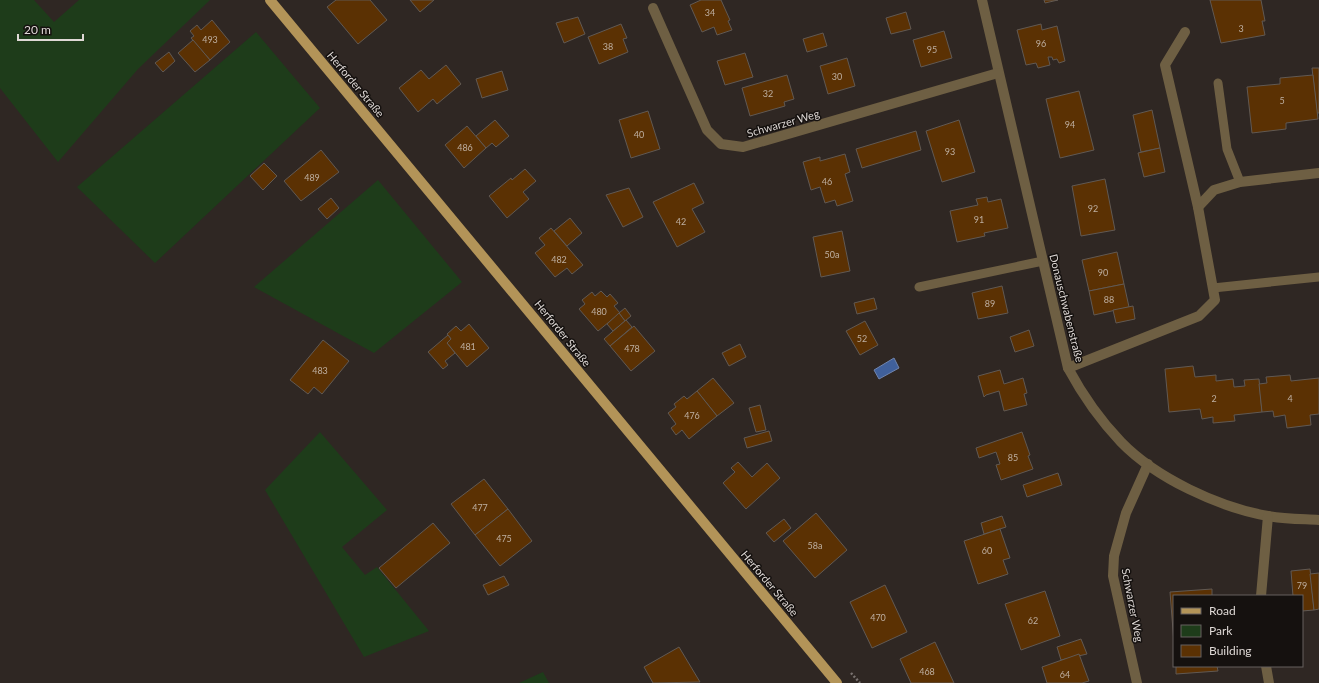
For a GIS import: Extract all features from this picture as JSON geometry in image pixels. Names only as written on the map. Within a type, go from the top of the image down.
[{"type":"main road","name":"Herforder Straße","points":[[270,0],[837,683]]},
{"type":"street","name":"Donauschwabenstraße","points":[[982,0],[998,74],[1068,368],[1082,394],[1121,442],[1148,464],[1199,495],[1230,506],[1268,516],[1319,520]]},
{"type":"street","name":"Schwarzer Weg","points":[[654,8],[707,130],[721,144],[743,146],[998,74]]},
{"type":"street","points":[[1068,368],[1199,316],[1215,300],[1198,207],[1165,65],[1185,32]]},
{"type":"street","points":[[1198,207],[1214,190],[1240,182],[1319,173]]},
{"type":"street","name":"Schwarzer Weg","points":[[1137,683],[1114,576],[1114,556],[1126,513],[1148,464]]},
{"type":"street","points":[[1261,595],[1268,516]]},
{"type":"street","points":[[1266,667],[1269,683]]},
{"type":"lane","points":[[1218,83],[1227,149],[1240,182]]},
{"type":"lane","points":[[919,287],[1043,261]]},
{"type":"lane","points":[[1213,288],[1319,277]]},
{"type":"green space","points":[[0,0],[34,0],[54,22],[79,0],[210,0],[138,69],[58,162],[0,88]]},
{"type":"green space","points":[[256,32],[320,108],[155,263],[77,187]]},
{"type":"green space","points":[[378,180],[462,282],[374,353],[254,287]]},
{"type":"green space","points":[[320,432],[387,510],[342,547],[365,575],[377,567],[429,631],[364,657],[265,490]]},
{"type":"green space","points":[[543,672],[549,683],[519,683]]},
{"type":"water","points":[[894,358],[899,368],[879,379],[874,370]]},
{"type":"building","points":[[336,0],[370,0],[387,20],[358,44],[327,7]]},
{"type":"building","points":[[410,0],[434,0],[420,12]]},
{"type":"building","points":[[701,0],[721,0],[730,20],[728,21],[732,30],[717,35],[714,27],[702,32],[690,5]]},
{"type":"building","points":[[1044,0],[1058,0],[1045,3]]},
{"type":"building","points":[[1210,0],[1261,0],[1265,21],[1262,21],[1265,35],[1221,43]]},
{"type":"building","points":[[906,12],[911,29],[891,34],[886,18]]},
{"type":"building","points":[[578,17],[585,34],[564,43],[556,23]]},
{"type":"building","points":[[212,20],[230,42],[210,60],[191,38],[194,36],[190,31],[197,25],[201,30]]},
{"type":"building","points":[[621,24],[627,38],[623,39],[628,52],[599,64],[588,37]]},
{"type":"building","points":[[1041,24],[1042,30],[1057,26],[1065,61],[1059,63],[1057,59],[1053,60],[1052,57],[1048,57],[1050,65],[1038,68],[1036,63],[1026,65],[1017,30]]},
{"type":"building","points":[[944,31],[952,58],[921,67],[913,40]]},
{"type":"building","points":[[823,33],[827,46],[807,52],[803,39]]},
{"type":"building","points":[[193,40],[210,60],[195,72],[178,53]]},
{"type":"building","points":[[169,52],[175,61],[163,72],[155,63]]},
{"type":"building","points":[[745,53],[753,77],[725,85],[717,61]]},
{"type":"building","points":[[847,58],[855,86],[828,94],[820,66]]},
{"type":"building","points":[[446,65],[461,84],[437,104],[433,99],[418,112],[399,88],[421,70],[429,79]]},
{"type":"building","points":[[1312,68],[1319,68],[1319,113],[1317,113]]},
{"type":"building","points":[[502,71],[508,90],[482,98],[476,79]]},
{"type":"building","points":[[787,75],[794,99],[784,102],[785,106],[750,116],[742,88]]},
{"type":"building","points":[[1313,75],[1318,119],[1286,123],[1286,129],[1252,133],[1247,87],[1280,84],[1280,78]]},
{"type":"building","points":[[1079,91],[1094,150],[1060,158],[1046,99]]},
{"type":"building","points":[[1152,110],[1160,148],[1141,152],[1133,115]]},
{"type":"building","points":[[648,111],[660,149],[631,158],[619,120]]},
{"type":"building","points":[[495,120],[509,136],[496,147],[492,143],[486,148],[476,136]]},
{"type":"building","points":[[959,120],[975,172],[942,182],[926,131]]},
{"type":"building","points":[[467,126],[486,148],[464,168],[445,145]]},
{"type":"building","points":[[916,131],[921,150],[862,168],[856,149]]},
{"type":"building","points":[[1160,148],[1165,172],[1144,177],[1138,153]]},
{"type":"building","points":[[321,150],[339,172],[301,201],[284,181]]},
{"type":"building","points":[[845,154],[850,172],[845,174],[853,201],[837,206],[835,200],[825,203],[820,187],[811,190],[803,162],[820,157],[820,161]]},
{"type":"building","points":[[264,163],[277,176],[263,190],[250,176]]},
{"type":"building","points":[[525,169],[536,181],[523,192],[529,199],[507,218],[489,196],[511,178],[512,180]]},
{"type":"building","points":[[1105,179],[1115,230],[1081,236],[1072,186]]},
{"type":"building","points":[[694,183],[704,203],[692,209],[705,232],[677,247],[653,202]]},
{"type":"building","points":[[629,188],[643,217],[623,227],[606,195]]},
{"type":"building","points":[[987,197],[988,202],[1001,199],[1008,228],[984,233],[985,236],[957,242],[950,211],[978,205],[976,199]]},
{"type":"building","points":[[331,198],[339,208],[327,219],[318,209]]},
{"type":"building","points":[[570,218],[582,233],[567,246],[554,231]]},
{"type":"building","points":[[551,228],[583,265],[572,274],[567,268],[555,277],[535,253],[545,245],[539,238]]},
{"type":"building","points":[[842,231],[850,271],[821,277],[813,237]]},
{"type":"building","points":[[1117,252],[1124,284],[1089,291],[1082,260]]},
{"type":"building","points":[[1124,284],[1129,307],[1094,315],[1089,291]]},
{"type":"building","points":[[1002,286],[1008,313],[978,319],[972,293]]},
{"type":"building","points":[[601,291],[607,297],[610,294],[618,303],[614,306],[620,313],[598,331],[579,309],[585,304],[582,300],[592,292],[595,296]]},
{"type":"building","points":[[874,298],[877,309],[857,314],[854,303]]},
{"type":"building","points":[[1133,306],[1135,319],[1116,323],[1113,310]]},
{"type":"building","points":[[625,308],[631,316],[625,321],[619,313]]},
{"type":"building","points":[[619,313],[625,321],[613,331],[607,324]]},
{"type":"building","points":[[626,320],[632,327],[610,346],[604,339]]},
{"type":"building","points":[[865,321],[878,345],[860,355],[846,331]]},
{"type":"building","points":[[469,324],[489,348],[467,367],[447,343],[451,339],[447,334],[456,326],[461,331]]},
{"type":"building","points":[[634,326],[655,351],[631,371],[610,346]]},
{"type":"building","points":[[1029,330],[1034,346],[1015,352],[1010,337]]},
{"type":"building","points":[[448,335],[451,339],[447,343],[455,353],[445,361],[448,365],[443,369],[428,352]]},
{"type":"building","points":[[323,340],[349,361],[322,394],[314,387],[308,394],[290,380]]},
{"type":"building","points":[[740,344],[746,357],[729,366],[722,353]]},
{"type":"building","points":[[1193,366],[1195,377],[1216,375],[1216,381],[1233,379],[1234,387],[1245,386],[1244,380],[1259,379],[1262,412],[1234,415],[1235,421],[1213,423],[1213,417],[1202,419],[1200,409],[1169,412],[1165,369]]},
{"type":"building","points":[[1000,370],[1004,384],[1023,378],[1027,393],[1024,394],[1027,405],[1004,411],[999,391],[984,397],[978,376]]},
{"type":"building","points":[[1290,375],[1291,381],[1319,378],[1319,414],[1310,415],[1311,425],[1287,428],[1285,415],[1274,417],[1273,411],[1262,412],[1259,384],[1267,383],[1266,377]]},
{"type":"building","points":[[713,378],[734,403],[717,416],[697,391]]},
{"type":"building","points":[[697,391],[717,416],[689,439],[682,430],[676,435],[671,428],[676,424],[668,413],[676,407],[674,404],[684,396],[687,399]]},
{"type":"building","points":[[760,405],[766,430],[756,432],[749,408]]},
{"type":"building","points":[[769,431],[772,441],[747,448],[744,438]]},
{"type":"building","points":[[1022,432],[1033,469],[1001,480],[996,465],[1000,464],[996,452],[979,458],[976,448]]},
{"type":"building","points":[[738,462],[752,477],[767,463],[780,478],[746,509],[723,483],[735,472],[731,468]]},
{"type":"building","points":[[1058,473],[1062,485],[1027,497],[1023,485]]},
{"type":"building","points":[[484,479],[508,509],[475,535],[451,504]]},
{"type":"building","points":[[508,509],[532,541],[500,566],[475,535]]},
{"type":"building","points":[[816,513],[847,550],[815,578],[783,541]]},
{"type":"building","points":[[1002,516],[1006,527],[984,534],[981,523]]},
{"type":"building","points":[[784,519],[791,528],[774,542],[766,533]]},
{"type":"building","points":[[433,523],[450,543],[396,588],[379,568]]},
{"type":"building","points":[[1000,529],[1010,558],[1003,560],[1008,574],[978,584],[964,541]]},
{"type":"building","points":[[1310,569],[1314,610],[1303,611],[1303,595],[1293,595],[1291,571]]},
{"type":"building","points":[[1319,573],[1319,609],[1314,610],[1310,574]]},
{"type":"building","points":[[504,576],[509,585],[488,595],[483,585]]},
{"type":"building","points":[[885,585],[907,632],[872,648],[850,602]]},
{"type":"building","points":[[1212,589],[1212,595],[1173,595],[1173,630],[1170,592]]},
{"type":"building","points":[[1045,591],[1060,636],[1021,650],[1005,604]]},
{"type":"building","points":[[1081,639],[1087,654],[1061,660],[1057,647]]},
{"type":"building","points":[[935,642],[954,683],[911,683],[900,659]]},
{"type":"building","points":[[679,647],[700,682],[653,683],[644,667]]},
{"type":"building","points":[[1079,654],[1089,681],[1082,683],[1047,683],[1042,667]]},
{"type":"building","points":[[1176,667],[1217,667],[1218,671],[1176,674]]}]
